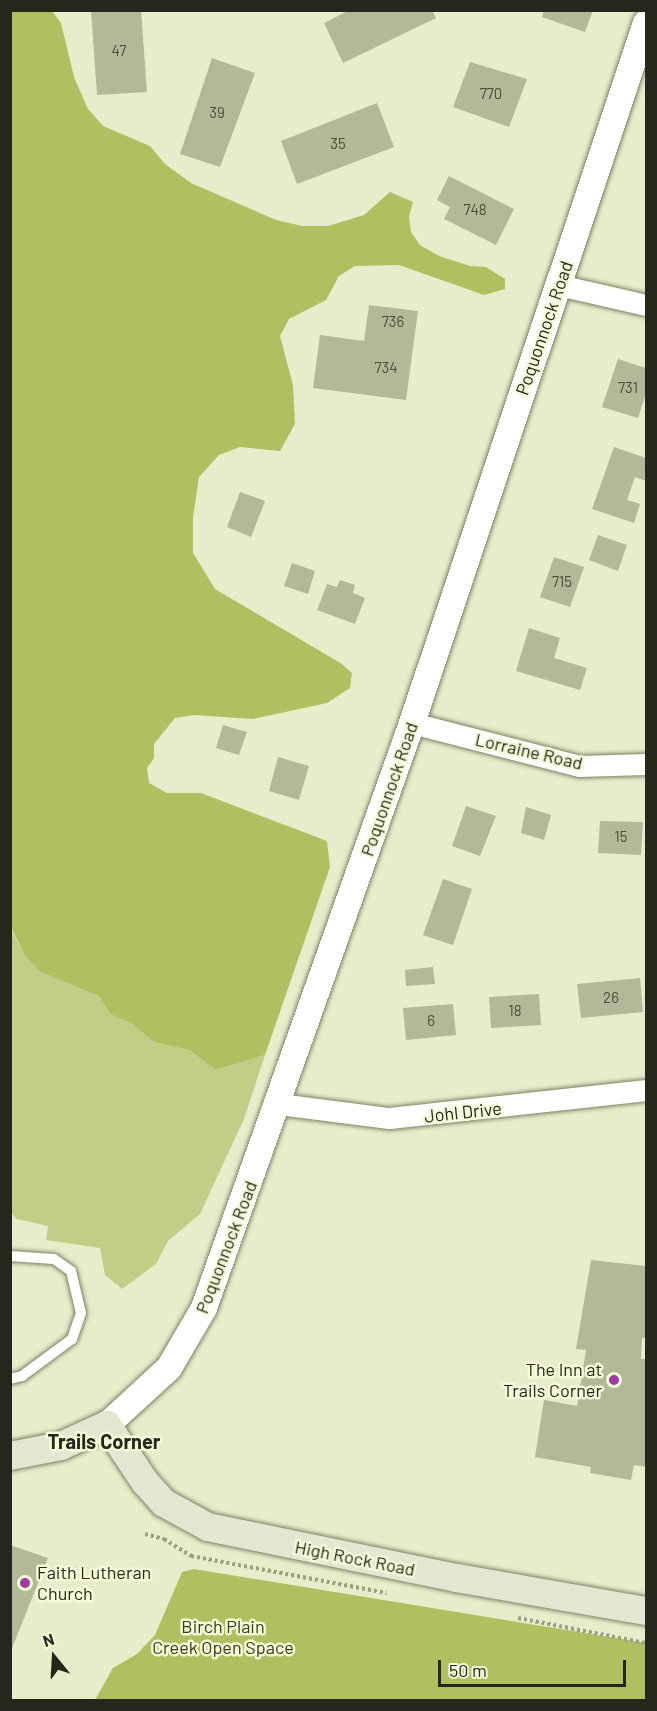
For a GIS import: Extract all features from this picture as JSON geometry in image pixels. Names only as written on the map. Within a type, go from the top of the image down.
[{"type":"main road","name":"Poquonnock Road","points":[[10,1455],[61,1446],[107,1425]]},
{"type":"main road","name":"High Rock Road","points":[[107,1425],[145,1482],[164,1503],[208,1527],[457,1578],[646,1611]]},
{"type":"street","name":"Poquonnock Road","points":[[107,1425],[159,1380],[192,1333],[279,1104],[412,723],[646,23]]},
{"type":"street","points":[[559,285],[646,305]]},
{"type":"street","name":"Lorraine Road","points":[[412,723],[579,766],[646,764]]},
{"type":"street","name":"Johl Drive","points":[[279,1104],[389,1118],[646,1090]]},
{"type":"lane","points":[[10,1256],[54,1259],[71,1271],[81,1313],[72,1339],[22,1376],[10,1379]]},
{"type":"green space","points":[[10,11],[52,11],[61,23],[74,77],[88,109],[103,126],[150,146],[165,164],[191,183],[276,220],[302,226],[328,226],[364,215],[390,192],[413,202],[409,216],[411,232],[420,245],[439,256],[470,266],[486,267],[505,279],[505,289],[484,295],[399,265],[355,266],[339,276],[326,300],[289,319],[280,336],[293,385],[295,424],[280,451],[240,447],[219,455],[199,477],[193,518],[193,553],[215,589],[342,664],[352,673],[350,688],[327,703],[253,719],[194,715],[175,718],[154,744],[154,758],[147,768],[149,783],[167,793],[201,793],[327,841],[330,867],[265,1055],[216,1070],[189,1050],[154,1042],[131,1023],[110,1014],[100,997],[39,971],[25,956],[11,927]]},
{"type":"green space","points":[[10,927],[25,956],[39,971],[100,997],[110,1014],[131,1023],[154,1042],[189,1050],[216,1070],[265,1055],[244,1119],[200,1214],[168,1241],[156,1264],[122,1289],[105,1275],[100,1248],[46,1240],[48,1226],[17,1219],[11,1213]]},
{"type":"green space","name":"Birch Plain Creek Open Space","points":[[194,1569],[646,1643],[646,1700],[95,1700],[113,1668],[137,1654],[155,1635],[182,1572]]},
{"type":"building","points":[[91,10],[141,10],[147,92],[97,95]]},
{"type":"building","points":[[350,10],[432,10],[436,18],[343,63],[324,23]]},
{"type":"building","points":[[544,10],[593,10],[585,32],[542,17]]},
{"type":"building","points":[[212,58],[255,73],[220,167],[180,154]]},
{"type":"building","points":[[470,62],[527,79],[509,127],[453,107]]},
{"type":"building","points":[[377,103],[394,147],[297,184],[281,141]]},
{"type":"building","points":[[449,176],[514,209],[496,245],[444,219],[450,207],[437,200]]},
{"type":"building","points":[[369,305],[418,311],[406,400],[313,388],[320,335],[364,341]]},
{"type":"building","points":[[618,359],[646,368],[646,393],[638,418],[602,407]]},
{"type":"building","points":[[614,447],[646,458],[646,481],[635,477],[627,500],[640,504],[634,523],[592,509]]},
{"type":"building","points":[[240,492],[265,501],[251,537],[227,527]]},
{"type":"building","points":[[598,535],[627,545],[618,571],[589,560]]},
{"type":"building","points":[[554,557],[584,567],[570,607],[540,597]]},
{"type":"building","points":[[292,563],[315,571],[308,594],[284,586]]},
{"type":"building","points":[[340,580],[355,585],[353,593],[365,598],[355,624],[317,610],[327,584],[337,587]]},
{"type":"building","points":[[529,628],[560,638],[554,658],[587,668],[580,690],[516,671]]},
{"type":"building","points":[[223,725],[247,732],[239,755],[216,748]]},
{"type":"building","points":[[278,757],[309,766],[299,800],[269,791]]},
{"type":"building","points":[[466,806],[496,816],[480,856],[452,846]]},
{"type":"building","points":[[526,807],[551,815],[544,840],[521,833]]},
{"type":"building","points":[[600,821],[643,822],[641,855],[598,853]]},
{"type":"building","points":[[443,879],[472,889],[453,945],[423,935]]},
{"type":"building","points":[[433,967],[435,984],[406,986],[405,970]]},
{"type":"building","points":[[640,978],[643,1012],[581,1018],[577,984]]},
{"type":"building","points":[[539,994],[541,1025],[491,1028],[489,997]]},
{"type":"building","points":[[453,1004],[456,1035],[406,1040],[403,1008]]},
{"type":"building","name":"The Inn at Trails Corner","points":[[591,1260],[646,1266],[646,1338],[642,1338],[641,1359],[646,1359],[646,1467],[634,1465],[631,1480],[590,1473],[591,1467],[535,1457],[544,1400],[577,1406],[586,1350],[576,1349]]},
{"type":"building","name":"Faith Lutheran Church","points":[[10,1545],[48,1558],[11,1651],[10,1651]]},
{"type":"place","name":"The Inn at Trails Corner","points":[[614,1380]]},
{"type":"place","name":"Faith Lutheran Church","points":[[25,1583]]},
{"type":"district","name":"Trails Corner","points":[[104,1441]]}]
